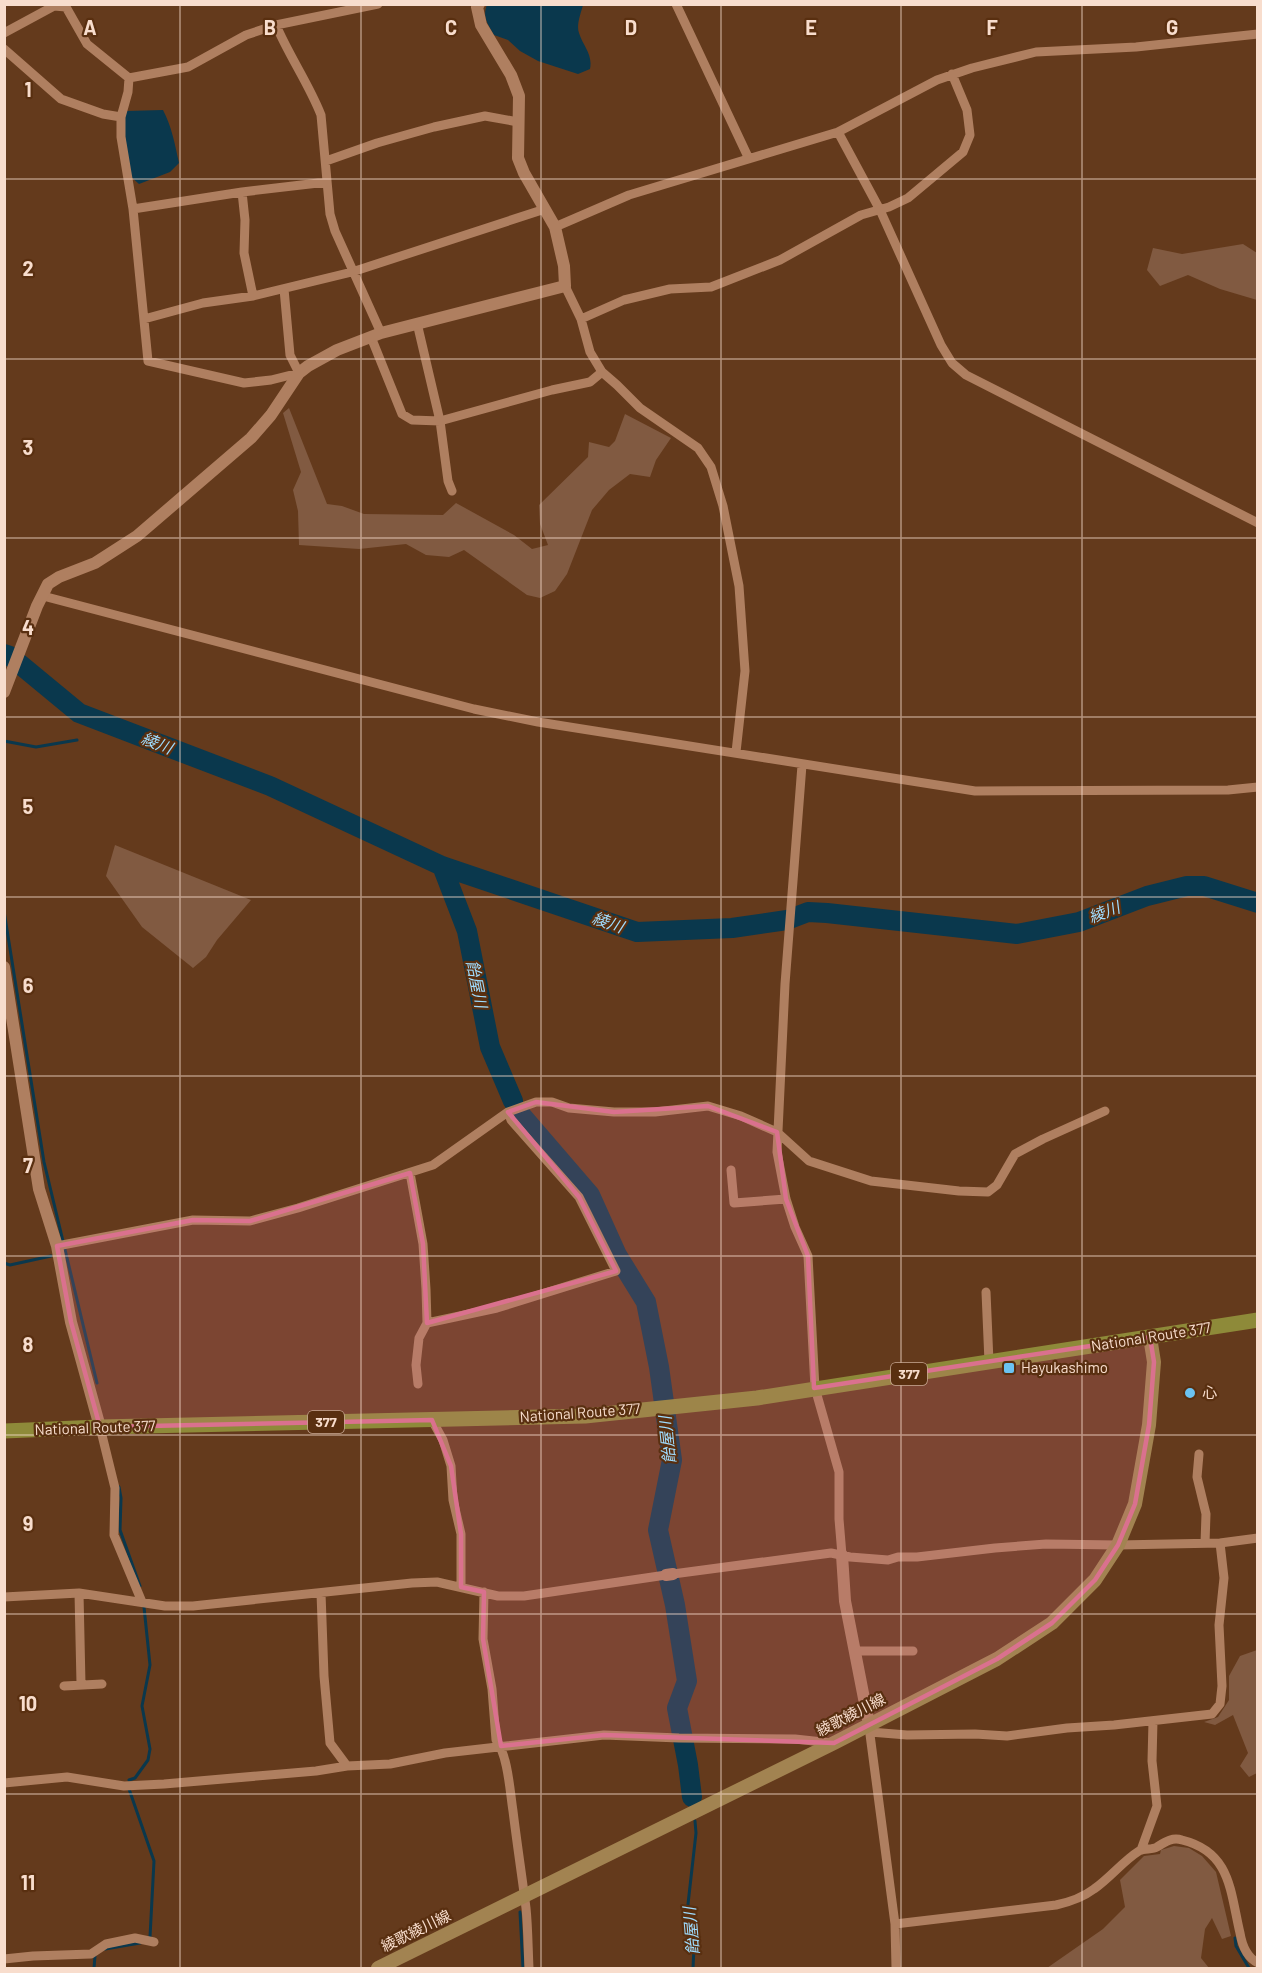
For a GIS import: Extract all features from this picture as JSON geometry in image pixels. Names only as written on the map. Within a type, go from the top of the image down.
[{"type":"highway","name":"National Route 377","points":[[4,1431],[100,1426],[585,1416],[757,1398],[1257,1320]]},
{"type":"main road","name":"綾歌綾川線","points":[[378,1968],[834,1743],[869,1728],[997,1659],[1052,1623],[1095,1580],[1118,1545],[1135,1504],[1149,1425],[1154,1362],[1150,1337]]},
{"type":"street","points":[[4,33],[54,6],[66,7],[87,44],[129,78],[188,67],[246,35],[276,25],[378,4]]},
{"type":"street","points":[[479,4],[477,8],[481,26],[511,75],[519,96],[518,158],[524,173],[555,227],[564,266],[565,286],[581,318],[590,352],[602,372],[639,408],[698,448],[711,467],[723,506],[740,586],[745,671],[736,752]]},
{"type":"street","points":[[676,4],[749,159]]},
{"type":"street","points":[[276,25],[286,50],[316,100],[321,115],[330,214],[376,335],[402,414],[412,420],[440,421],[552,390],[590,382],[602,372]]},
{"type":"street","points":[[555,227],[629,195],[838,132],[952,74],[1036,52],[1136,47],[1257,34]]},
{"type":"street","points":[[4,49],[61,99],[103,114],[121,117]]},
{"type":"street","points":[[581,318],[624,300],[670,289],[711,287],[780,260],[861,215],[908,198],[963,152],[970,135],[967,110],[952,74]]},
{"type":"street","points":[[129,78],[128,92],[121,117],[121,137],[133,208],[148,361],[244,383],[271,380],[299,373],[337,350],[376,335],[565,286]]},
{"type":"street","points":[[326,161],[423,130],[485,116],[518,122]]},
{"type":"street","points":[[838,132],[880,210],[917,297],[952,363],[966,375],[1257,523]]},
{"type":"street","points":[[133,208],[327,182]]},
{"type":"street","points":[[242,192],[245,220],[244,253],[253,296]]},
{"type":"street","points":[[144,320],[203,303],[253,296],[352,272],[545,209]]},
{"type":"street","points":[[284,289],[290,355],[299,373]]},
{"type":"street","points":[[417,323],[440,421],[448,481],[452,491]]},
{"type":"street","points":[[4,693],[48,584],[59,577],[95,563],[137,536],[251,438],[271,415],[299,373]]},
{"type":"street","points":[[40,601],[474,709],[538,722],[736,752],[802,765],[975,791],[1227,790],[1257,787]]},
{"type":"street","points":[[802,765],[785,984],[777,1152],[786,1199],[808,1257],[814,1388],[839,1472],[839,1520],[845,1601],[869,1728],[895,1924],[896,1968]]},
{"type":"street","points":[[4,967],[39,1190],[62,1245],[71,1323],[115,1488],[114,1535],[142,1602]]},
{"type":"street","points":[[62,1245],[193,1220],[250,1221],[298,1208],[434,1165],[508,1112],[536,1102],[552,1102],[569,1108],[614,1112],[655,1112],[708,1107],[741,1116],[777,1132],[809,1161],[871,1181],[988,1192],[998,1185],[1015,1154],[1105,1111]]},
{"type":"street","points":[[427,1323],[497,1308],[616,1272],[579,1197],[511,1120],[508,1112]]},
{"type":"street","points":[[731,1170],[734,1203],[786,1199]]},
{"type":"street","points":[[410,1173],[423,1244],[427,1323],[419,1338],[416,1365],[418,1384]]},
{"type":"street","points":[[986,1292],[990,1362]]},
{"type":"street","points":[[432,1420],[443,1440],[452,1466],[453,1500],[461,1534],[461,1587]]},
{"type":"street","points":[[1199,1454],[1197,1478],[1206,1514],[1205,1543]]},
{"type":"street","points":[[4,1597],[79,1593],[142,1602],[193,1606],[437,1582],[498,1596],[524,1596],[831,1553],[888,1560],[898,1557],[1046,1544],[1221,1543],[1257,1538]]},
{"type":"street","points":[[869,1728],[907,1735],[1007,1736],[1212,1714],[1220,1704],[1222,1686],[1219,1625],[1224,1578],[1221,1543]]},
{"type":"street","points":[[484,1592],[483,1639],[492,1689],[496,1740],[501,1746],[509,1783],[524,1896],[529,1968]]},
{"type":"street","points":[[79,1593],[81,1684]]},
{"type":"street","points":[[321,1593],[324,1676],[330,1743],[347,1766]]},
{"type":"street","points":[[856,1651],[913,1651]]},
{"type":"street","points":[[63,1686],[102,1684]]},
{"type":"street","points":[[1141,1850],[1157,1806],[1152,1761],[1153,1721]]},
{"type":"street","points":[[4,1783],[67,1777],[124,1786],[315,1771],[347,1766],[390,1764],[445,1753],[604,1735],[795,1739],[834,1743]]},
{"type":"street","points":[[895,1924],[1056,1905],[1075,1900],[1094,1889],[1141,1850],[1156,1847],[1160,1843],[1176,1838],[1192,1842],[1217,1859],[1224,1869],[1245,1951],[1257,1963]]},
{"type":"street","points":[[4,1959],[91,1954],[106,1944],[135,1938],[149,1941]]},
{"type":"highlighted area","points":[[536,1102],[614,1112],[708,1106],[777,1132],[786,1199],[808,1256],[814,1388],[1150,1337],[1154,1362],[1149,1425],[1135,1504],[1118,1545],[1095,1580],[1052,1623],[997,1659],[834,1743],[604,1735],[501,1746],[483,1639],[484,1592],[461,1587],[461,1534],[451,1466],[432,1420],[100,1427],[71,1322],[57,1246],[193,1220],[250,1221],[410,1173],[423,1244],[427,1323],[616,1271],[579,1197],[508,1112]]},
{"type":"shaded area","points":[[1243,244],[1257,253],[1257,300],[1220,289],[1188,275],[1160,286],[1147,270],[1153,248],[1182,254]]},
{"type":"shaded area","points":[[289,408],[327,504],[342,506],[364,514],[443,515],[456,503],[514,535],[532,549],[548,545],[540,524],[539,505],[588,457],[589,442],[609,447],[615,441],[625,414],[671,438],[656,460],[650,477],[630,474],[609,490],[592,510],[567,574],[555,591],[540,598],[527,595],[464,550],[449,557],[426,555],[406,544],[359,549],[299,545],[298,511],[293,490],[301,472],[283,413]]},
{"type":"shaded area","points":[[115,845],[251,900],[217,940],[206,957],[193,968],[142,927],[106,876]]},
{"type":"shaded area","points":[[1257,1650],[1257,1773],[1249,1777],[1240,1766],[1248,1753],[1233,1715],[1215,1725],[1204,1722],[1218,1717],[1229,1700],[1229,1676],[1240,1656]]},
{"type":"shaded area","points":[[1174,1846],[1189,1848],[1202,1856],[1216,1872],[1231,1936],[1222,1939],[1212,1918],[1205,1929],[1201,1958],[1209,1968],[1047,1968],[1103,1929],[1125,1907],[1120,1880],[1144,1856],[1160,1854],[1161,1850]]},
{"type":"water","points":[[487,5],[583,5],[578,30],[589,54],[590,69],[578,74],[538,61],[520,51],[508,40],[494,35],[485,17]]},
{"type":"water","points":[[163,110],[171,129],[179,163],[170,172],[139,184],[130,176],[124,127],[126,111]]},
{"type":"waterway","name":"綾川","points":[[4,654],[10,656],[79,713],[270,786],[442,866],[637,932],[732,928],[787,920],[808,912],[1017,934],[1079,922],[1147,896],[1187,886],[1204,886],[1258,903]]},
{"type":"waterway","points":[[4,741],[36,747],[77,740]]},
{"type":"waterway","name":"飴屋川","points":[[442,866],[467,931],[490,1047],[513,1101]]},
{"type":"waterway","points":[[4,911],[44,1162],[97,1383]]},
{"type":"waterway","name":"飴屋川","points":[[522,1116],[590,1195],[617,1255],[646,1302],[659,1367],[672,1460],[658,1530],[675,1605],[687,1681],[677,1708],[692,1797]]},
{"type":"waterway","points":[[4,1263],[10,1265],[51,1256]]},
{"type":"waterway","points":[[119,1487],[120,1530],[140,1586]]},
{"type":"waterway","points":[[129,1780],[135,1778],[148,1760],[150,1749],[142,1706],[150,1665],[144,1607]]},
{"type":"waterway","points":[[129,1789],[154,1861],[150,1937],[148,1939]]},
{"type":"waterway","name":"飴屋川","points":[[693,1968],[694,1947],[687,1933],[687,1913],[696,1833],[695,1821]]},
{"type":"waterway","points":[[520,1912],[523,1968]]},
{"type":"waterway","points":[[1235,1938],[1236,1946],[1249,1968]]},
{"type":"waterway","points":[[105,1949],[140,1943]]},
{"type":"waterway","points":[[94,1968],[95,1956]]},
{"type":"place","name":"Hayukashimo","points":[[1009,1368]]},
{"type":"place","name":"心","points":[[1190,1393]]}]
